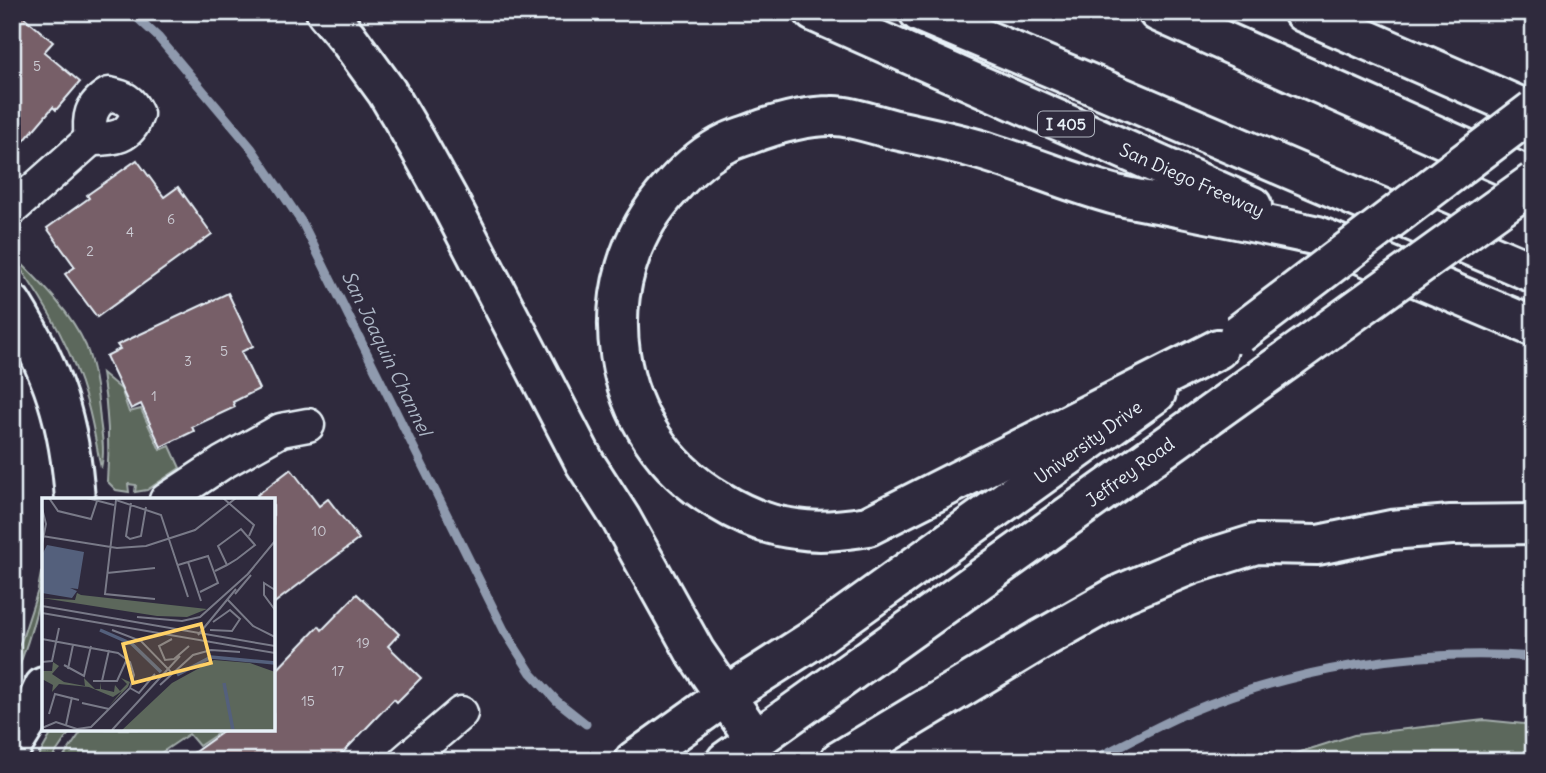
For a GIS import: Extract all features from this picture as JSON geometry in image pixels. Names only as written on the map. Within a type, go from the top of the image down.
[{"type":"main road","points":[[326,12],[387,92],[417,143],[584,463],[621,519],[695,652],[725,695],[741,750]]},
{"type":"main road","name":"San Diego Freeway","points":[[814,12],[1318,236],[1534,327]]},
{"type":"main road","points":[[919,12],[1534,274]]},
{"type":"main road","points":[[1158,12],[1534,180]]},
{"type":"main road","points":[[1303,12],[1534,112]]},
{"type":"main road","points":[[1440,72],[1534,101]]},
{"type":"main road","name":"University Drive","points":[[634,761],[725,695],[811,641],[1228,342],[1534,112]]},
{"type":"main road","points":[[1228,342],[868,526],[835,531],[798,530],[765,523],[736,511],[708,495],[662,454],[642,424],[628,389],[620,359],[617,324],[620,292],[628,261],[640,231],[657,203],[680,178],[725,144],[801,118],[835,115],[987,152],[1116,194],[1318,236]]},
{"type":"main road","name":"Jeffrey Road","points":[[741,750],[1534,180]]},
{"type":"main road","points":[[12,304],[48,370],[64,418],[75,498]]},
{"type":"main road","points":[[839,761],[1111,600],[1192,564],[1256,544],[1318,545],[1391,530],[1451,525],[1534,524]]},
{"type":"main road","points":[[12,746],[42,691]]},
{"type":"street","points":[[12,209],[91,139]]},
{"type":"street","points":[[169,498],[281,429],[308,425]]},
{"type":"street","points":[[405,761],[461,713]]},
{"type":"green space","points":[[20,262],[65,312],[86,346],[94,373],[98,402],[103,444],[101,468],[88,407],[74,363],[48,312],[17,264]]},
{"type":"green space","points":[[102,373],[121,389],[129,412],[141,409],[160,450],[170,446],[180,468],[147,490],[135,492],[136,485],[128,484],[129,492],[116,490],[107,481],[108,427]]},
{"type":"green space","points":[[41,573],[42,583],[35,616],[12,684],[12,658],[22,639]]},
{"type":"green space","points":[[1484,720],[1534,725],[1534,761],[1272,761],[1354,735]]},
{"type":"green space","points":[[53,731],[71,731],[50,761],[36,761]]},
{"type":"green space","points":[[82,731],[236,731],[239,761],[217,734],[199,746],[189,734],[149,761],[61,761]]},
{"type":"building","points":[[12,12],[18,12],[53,42],[44,52],[80,82],[56,110],[53,107],[12,155]]},
{"type":"building","points":[[137,160],[164,197],[178,187],[212,234],[97,317],[65,274],[75,267],[47,228],[89,198],[87,195]]},
{"type":"building","points":[[228,293],[253,346],[241,352],[259,389],[233,402],[235,407],[192,427],[194,431],[161,447],[141,404],[131,409],[106,356],[120,349],[117,345]]},
{"type":"building","points":[[291,469],[319,506],[328,499],[359,539],[275,602],[275,498],[259,498],[257,495]]},
{"type":"building","points":[[357,594],[399,634],[388,646],[421,678],[397,702],[394,699],[335,761],[182,761],[224,731],[275,731],[275,672],[319,626],[322,630]]},
{"type":"waterway","name":"San Joaquin Channel","points":[[131,12],[158,37],[252,149],[303,224],[504,630],[531,673],[557,701],[586,724]]},
{"type":"waterway","name":"San Joaquin Channel","points":[[1091,761],[1187,713],[1228,697],[1313,673],[1402,659],[1490,655],[1534,657]]}]
